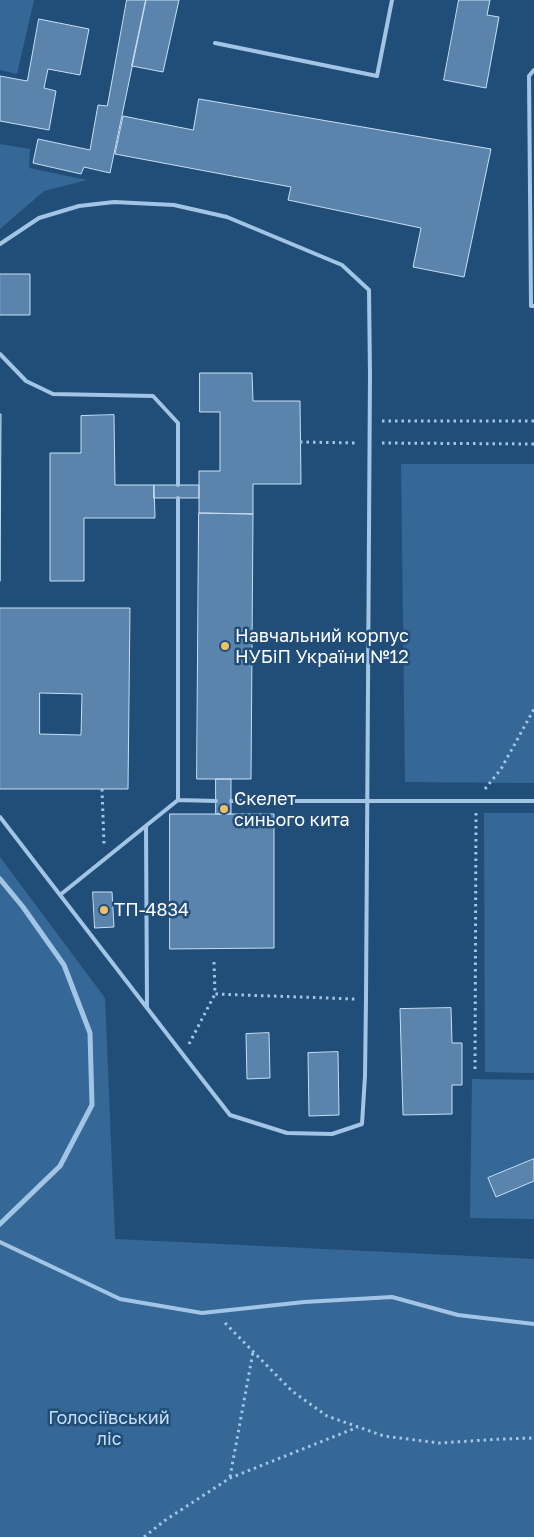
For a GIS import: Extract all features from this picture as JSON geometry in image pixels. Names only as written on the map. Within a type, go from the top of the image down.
[{"type":"street","points":[[0,878],[64,965],[90,1033],[92,1105],[60,1166],[0,1224]]},
{"type":"lane","points":[[215,43],[377,76],[392,0]]},
{"type":"lane","points":[[534,70],[529,76],[531,306],[534,306]]},
{"type":"lane","points":[[0,244],[39,218],[79,206],[114,202],[174,205],[227,217],[342,265],[369,290],[370,443],[366,999],[362,1124],[332,1134],[286,1133],[230,1115],[0,818]]},
{"type":"lane","points":[[0,354],[26,381],[53,394],[153,396],[178,423],[178,485]]},
{"type":"lane","points":[[178,498],[178,800]]},
{"type":"lane","points":[[60,895],[178,800],[216,801]]},
{"type":"lane","points":[[231,801],[534,801]]},
{"type":"lane","points":[[146,826],[147,1007]]},
{"type":"lane","points":[[0,1242],[120,1299],[202,1313],[304,1302],[392,1298],[458,1315],[534,1324]]},
{"type":"path","points":[[370,421],[534,421]]},
{"type":"path","points":[[300,442],[534,444]]},
{"type":"path","points":[[476,1069],[476,801],[501,769],[534,709]]},
{"type":"path","points":[[102,789],[104,860]]},
{"type":"path","points":[[184,1056],[215,994],[214,962]]},
{"type":"path","points":[[215,994],[366,999]]},
{"type":"path","points":[[214,1312],[292,1391],[327,1416],[384,1436],[439,1443],[534,1438]]},
{"type":"path","points":[[230,1478],[253,1352]]},
{"type":"path","points":[[144,1537],[164,1521],[230,1478],[359,1427]]},
{"type":"green space","points":[[0,0],[34,0],[17,74],[0,70]]},
{"type":"green space","points":[[0,144],[30,149],[29,168],[87,180],[44,191],[0,229]]},
{"type":"green space","points":[[401,464],[534,464],[534,783],[405,782]]},
{"type":"green space","points":[[484,813],[534,813],[534,1073],[485,1072]]},
{"type":"green space","name":"Голосіївський ліс","points":[[0,857],[105,998],[115,1239],[534,1259],[534,1537],[0,1537]]},
{"type":"green space","points":[[472,1079],[534,1080],[534,1219],[470,1218]]},
{"type":"building","points":[[127,0],[146,0],[110,173],[84,167],[81,174],[33,163],[38,139],[90,150],[98,105],[107,106]]},
{"type":"building","points":[[146,0],[179,0],[163,72],[132,66]]},
{"type":"building","points":[[459,0],[490,0],[487,15],[499,17],[486,88],[444,80]]},
{"type":"building","points":[[39,19],[89,29],[80,75],[48,69],[44,88],[56,91],[49,130],[0,121],[0,76],[27,81]]},
{"type":"building","points":[[199,99],[491,149],[464,277],[413,267],[421,228],[288,200],[291,187],[115,154],[123,116],[193,130]]},
{"type":"building","points":[[0,274],[30,274],[30,315],[0,315]]},
{"type":"building","points":[[200,373],[252,373],[253,401],[300,401],[301,484],[253,484],[253,514],[199,513],[199,471],[220,471],[220,412],[200,412]]},
{"type":"building","points":[[0,414],[1,414],[0,581]]},
{"type":"building","points":[[114,415],[115,485],[154,485],[155,518],[84,518],[84,581],[50,581],[50,453],[81,453],[81,416]]},
{"type":"building","points":[[154,485],[199,485],[199,498],[154,498]]},
{"type":"building","name":"Навчальний корпус НУБіП України №12","points":[[199,513],[253,514],[251,779],[197,779]]},
{"type":"building","points":[[0,608],[130,608],[128,789],[0,789]],"holes":[[[40,693],[82,694],[81,735],[40,734]]]},
{"type":"building","points":[[216,779],[231,779],[231,814],[216,814]]},
{"type":"building","points":[[170,814],[274,814],[274,948],[170,949]]},
{"type":"building","name":"ТП-4834","points":[[93,892],[112,892],[114,927],[95,928]]},
{"type":"building","points":[[451,1008],[452,1043],[462,1043],[462,1085],[452,1085],[452,1114],[403,1115],[400,1009]]},
{"type":"building","points":[[269,1033],[270,1078],[247,1079],[246,1034]]},
{"type":"building","points":[[338,1052],[339,1115],[309,1116],[308,1053]]},
{"type":"building","points":[[534,1159],[534,1181],[496,1197],[488,1178]]},
{"type":"place","name":"Навчальний корпус НУБіП України №12","points":[[225,646]]},
{"type":"place","name":"Скелет синього кита","points":[[224,809]]},
{"type":"place","name":"ТП-4834","points":[[104,910]]}]
